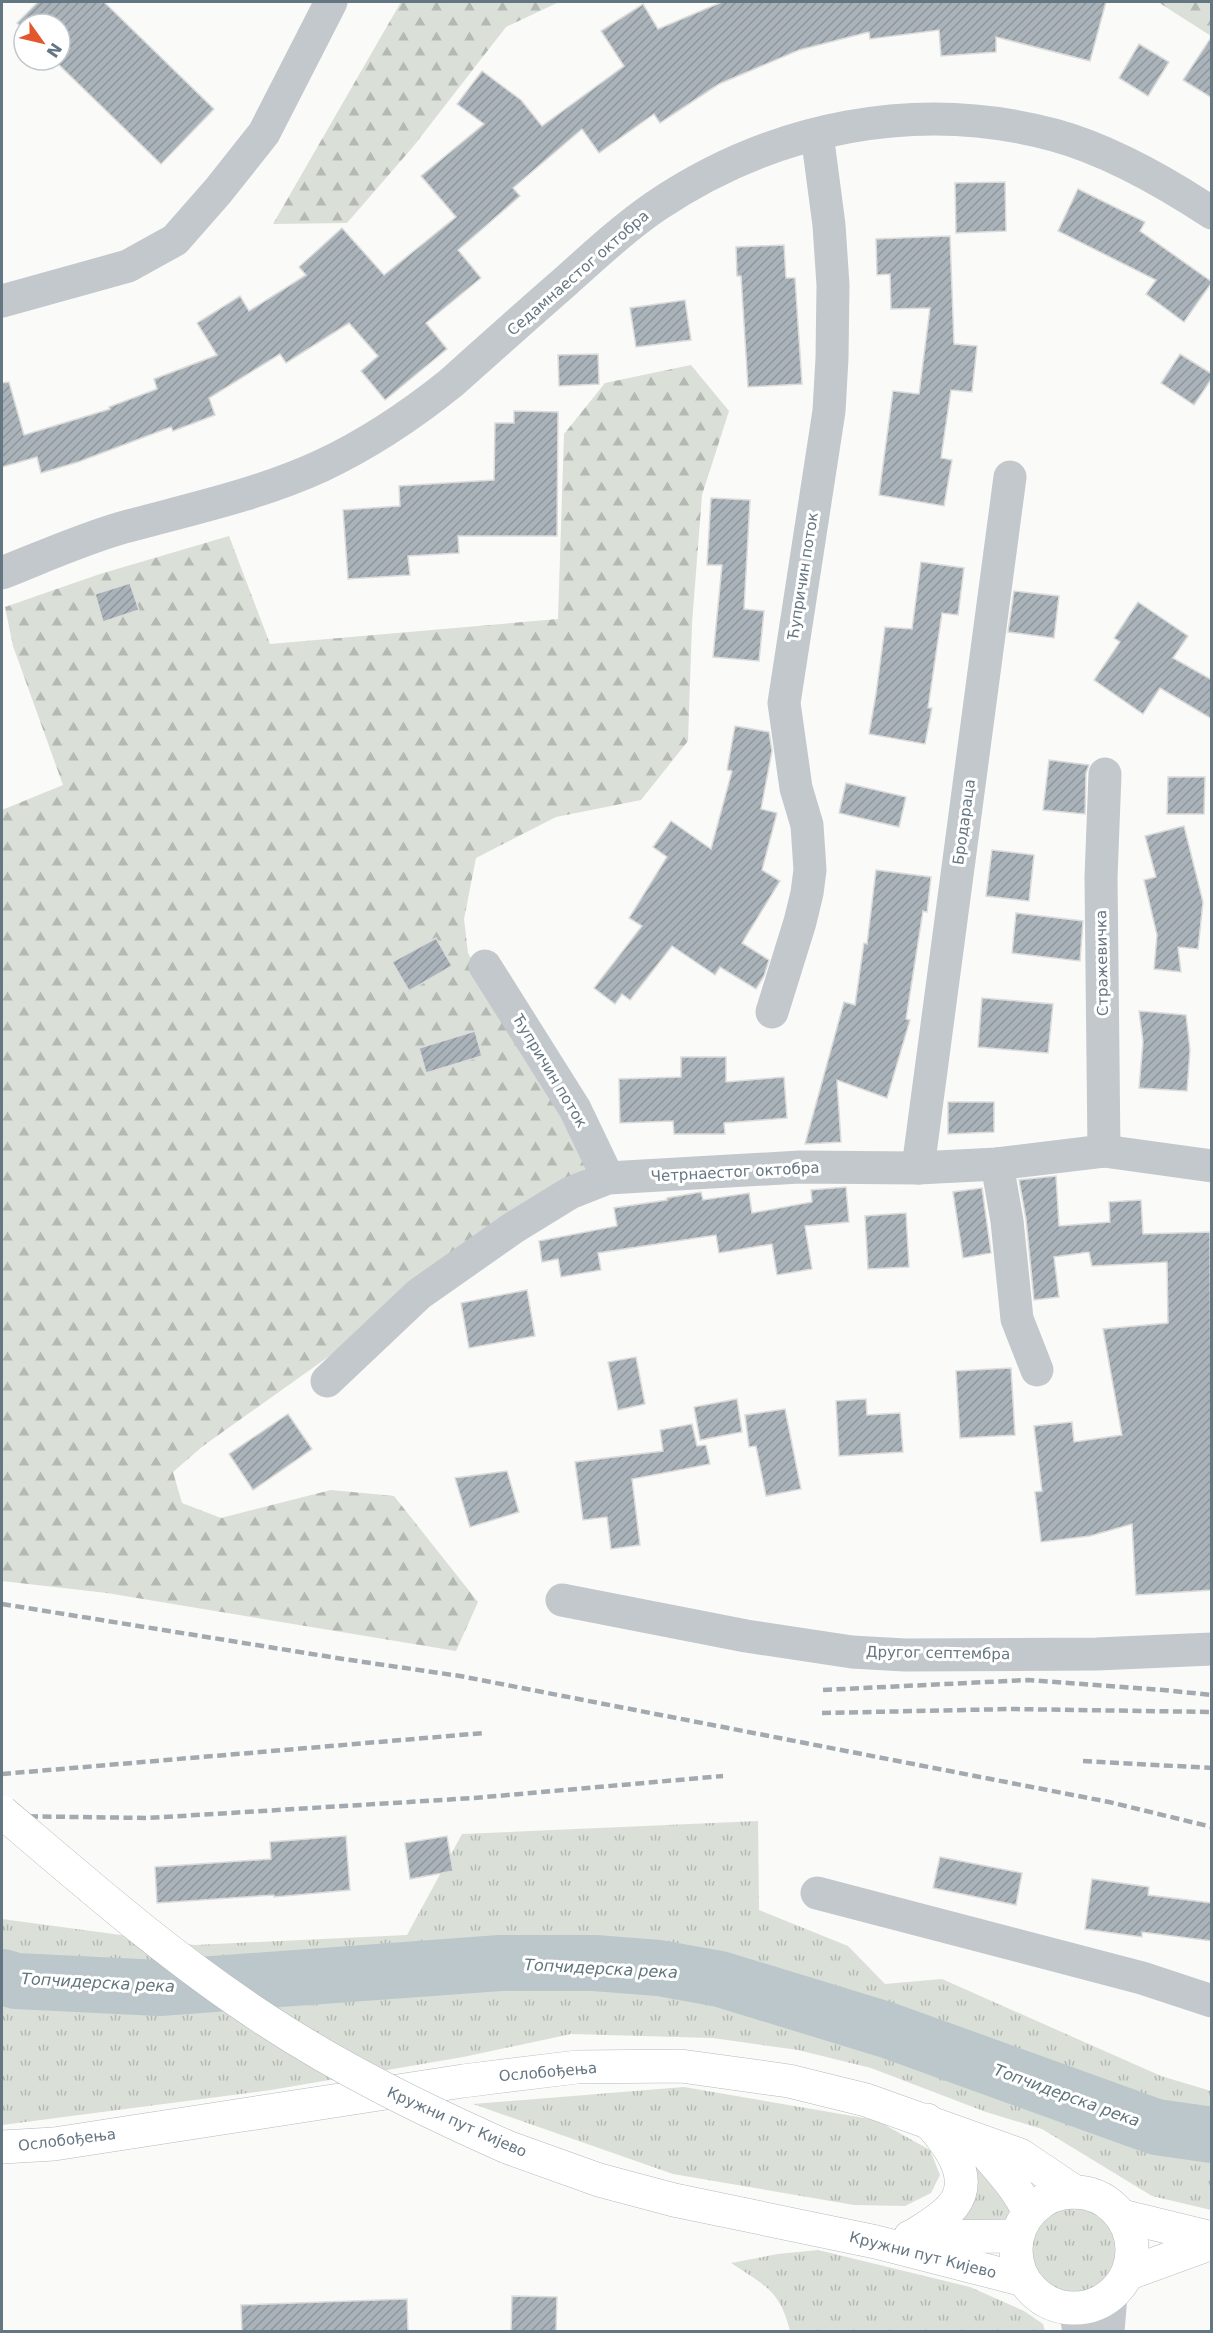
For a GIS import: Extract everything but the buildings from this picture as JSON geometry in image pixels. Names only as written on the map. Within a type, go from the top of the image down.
[{"type":"main road","name":"Кружни пут Кијево","points":[[2,1812],[117,1908],[265,2020],[354,2074],[453,2123],[527,2154],[599,2180],[674,2200],[876,2242],[1024,2280]]},
{"type":"main road","name":"Ослобођења","points":[[2,2147],[54,2144],[463,2081],[577,2067],[681,2066],[789,2081],[866,2100],[1020,2155],[1075,2192]]},
{"type":"main road","points":[[913,2236],[949,2210],[960,2190],[961,2176],[957,2159],[946,2141],[927,2120]]},
{"type":"main road","points":[[975,2140],[1015,2186],[1023,2224],[1016,2259],[1024,2280],[1033,2292],[1045,2301],[1060,2307],[1077,2320],[1119,2285],[1212,2243]]},
{"type":"main road","points":[[876,2242],[1023,2224],[1049,2197],[1075,2192],[1093,2195],[1109,2203],[1122,2216],[1129,2230],[1132,2260],[1119,2285]]},
{"type":"main road","points":[[1122,2216],[1212,2238]]},
{"type":"street","points":[[2,301],[128,266],[175,240],[218,192],[264,133],[331,2]]},
{"type":"street","name":"Седамнаестог октобра","points":[[2,573],[118,529],[278,483],[319,467],[359,447],[422,407],[619,234],[656,206],[704,177],[740,159],[782,143],[860,124],[892,119],[934,119],[1013,127],[1055,135],[1108,156],[1151,176],[1212,213]]},
{"type":"street","name":"Ћупричин поток","points":[[772,1012],[800,922],[810,870],[807,825],[796,788],[784,702],[824,446],[831,379],[833,285],[829,225],[817,134]]},
{"type":"street","name":"Бродараца","points":[[918,1168],[1010,477]]},
{"type":"street","name":"Стражевичка","points":[[1104,1151],[1101,877],[1105,774]]},
{"type":"street","name":"Ћупричин поток","points":[[485,966],[575,1110],[608,1178]]},
{"type":"street","name":"Четрнаестог октобра","points":[[327,1381],[418,1294],[513,1227],[570,1193],[608,1178],[801,1167],[918,1168],[998,1164],[1104,1151],[1211,1165]]},
{"type":"street","points":[[998,1164],[1007,1221],[1017,1319],[1037,1370]]},
{"type":"street","name":"Другог септембра","points":[[562,1600],[746,1636],[852,1652],[905,1655],[1096,1654],[1212,1649]]},
{"type":"street","points":[[817,1893],[1142,1978],[1212,2001]]},
{"type":"street","points":[[1108,2331],[1119,2285]]},
{"type":"green space","points":[[401,2],[559,2],[506,27],[412,148],[347,223],[273,224]]},
{"type":"green space","points":[[1158,2],[1211,2],[1211,36]]},
{"type":"green space","points":[[691,365],[729,411],[702,495],[692,623],[688,741],[641,800],[556,817],[476,858],[464,919],[468,953],[591,1165],[497,1227],[349,1342],[203,1446],[173,1472],[182,1503],[221,1518],[331,1490],[394,1496],[478,1602],[456,1651],[107,1593],[2,1581],[2,810],[63,785],[13,646],[5,607],[100,574],[229,536],[270,644],[558,619],[564,434],[605,383]]},
{"type":"green space","points":[[758,1821],[759,1910],[848,1946],[885,1984],[942,1979],[1161,2076],[1211,2091],[1211,2210],[1152,2196],[1042,2129],[986,2112],[871,2068],[798,2050],[713,2038],[571,2034],[463,2057],[271,2090],[2,2125],[2,1919],[195,1945],[407,1935],[462,1834]]},
{"type":"green space","points":[[684,2087],[876,2120],[930,2150],[940,2175],[931,2193],[905,2206],[854,2205],[673,2174],[473,2104]]},
{"type":"green space","points":[[948,2135],[1018,2208],[1011,2228],[934,2230],[955,2214]]},
{"type":"green space","points":[[1074,2203],[1092,2207],[1107,2216],[1116,2231],[1120,2249],[1116,2267],[1107,2282],[1092,2291],[1074,2295],[1056,2291],[1041,2282],[1032,2267],[1028,2249],[1032,2231],[1041,2216],[1056,2207]]},
{"type":"green space","points":[[818,2250],[970,2287],[1024,2311],[1043,2324],[1045,2331],[790,2331],[776,2297],[762,2283],[731,2263],[778,2254]]},
{"type":"waterway","name":"Топчидерска река","points":[[2,1977],[16,1981],[159,1988],[500,1963],[594,1963],[659,1968],[720,1979],[887,2030],[1156,2127],[1212,2135]]},
{"type":"railway","points":[[2,1604],[460,1676],[1109,1802],[1212,1827]]},
{"type":"railway","points":[[823,1690],[1028,1680],[1212,1695]]},
{"type":"railway","points":[[822,1713],[1011,1709],[1212,1712]]},
{"type":"railway","points":[[2,1774],[484,1733]]},
{"type":"railway","points":[[1083,1761],[1212,1768]]},
{"type":"railway","points":[[2,1816],[148,1818],[474,1798],[723,1776]]}]
